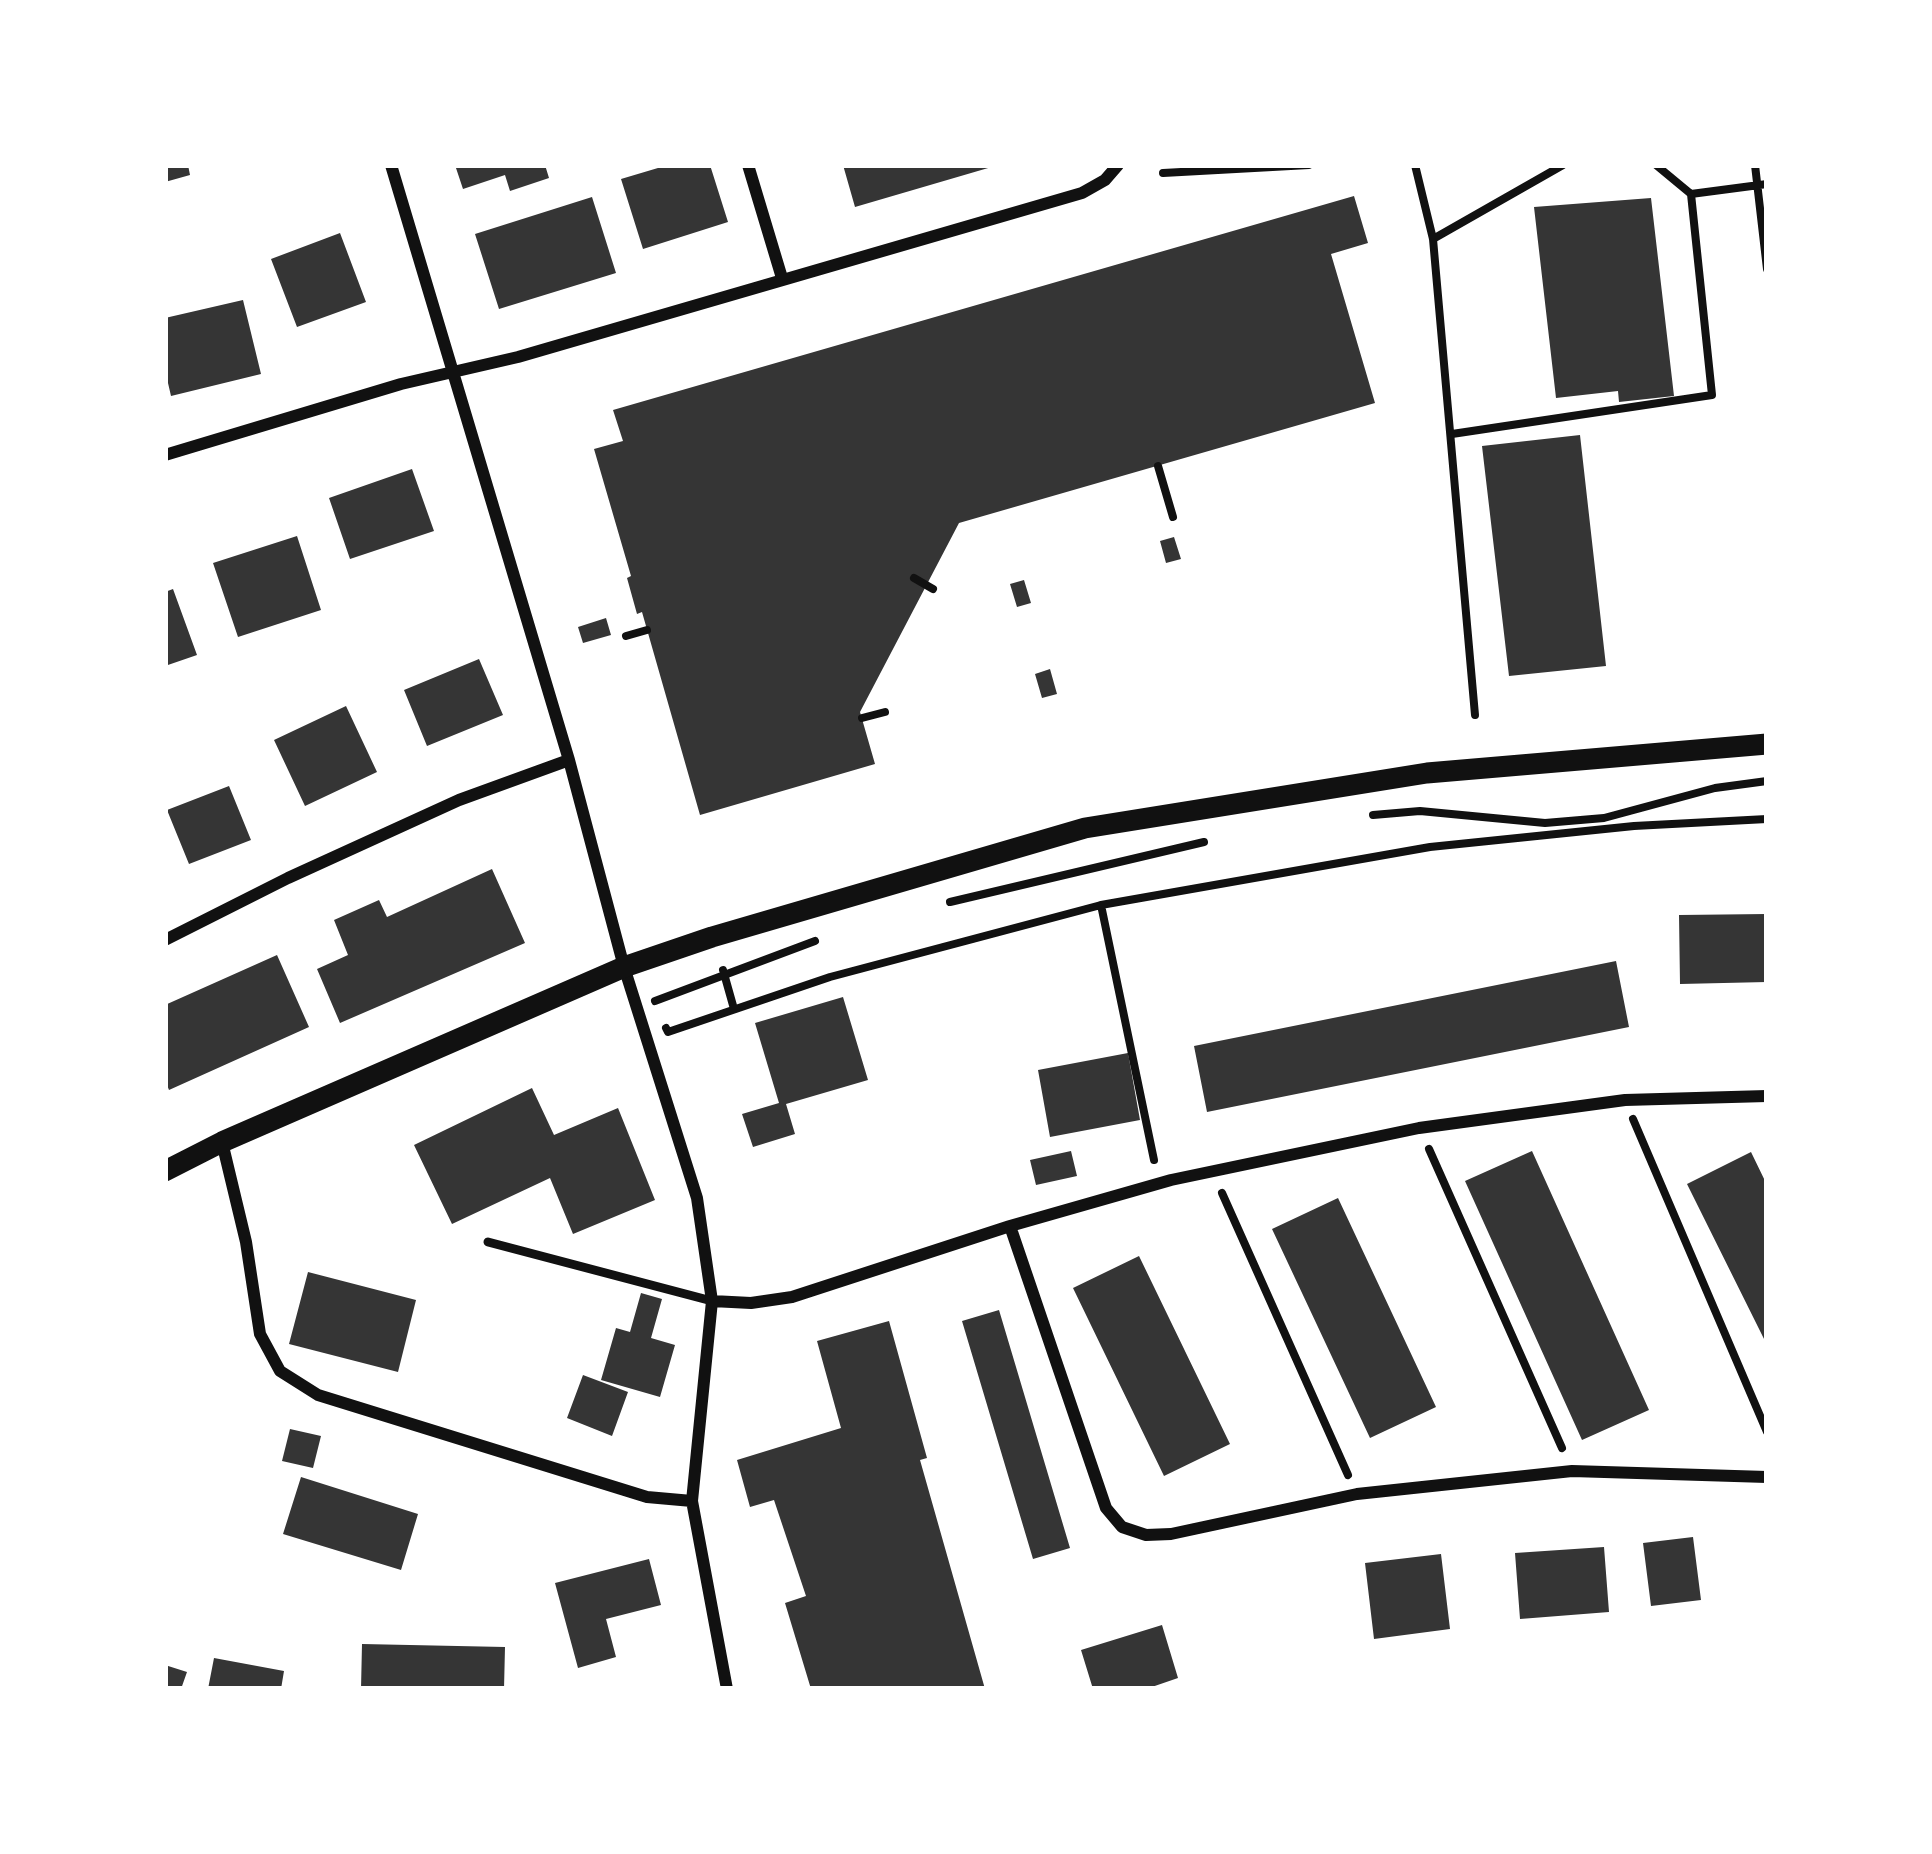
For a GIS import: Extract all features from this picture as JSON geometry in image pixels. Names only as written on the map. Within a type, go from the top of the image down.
[{"type":"street","points":[[392,165],[568,760],[624,967],[697,1198],[712,1301],[692,1501],[727,1689]]},
{"type":"street","points":[[748,165],[782,278]]},
{"type":"street","points":[[165,455],[1082,193],[1105,180],[1118,165]]},
{"type":"street","points":[[165,1171],[221,1142],[624,967],[1085,828],[1427,773],[1767,744]]},
{"type":"street","points":[[165,940],[459,800],[568,760]]},
{"type":"street","points":[[712,1301],[751,1303],[792,1297],[1010,1226],[1212,1170],[1420,1128],[1625,1100],[1767,1096]]},
{"type":"street","points":[[221,1142],[246,1242],[260,1334],[280,1371],[318,1396],[647,1497],[692,1501]]},
{"type":"street","points":[[1010,1226],[1106,1508],[1122,1527],[1146,1535],[1172,1534],[1357,1494],[1572,1471],[1767,1477]]},
{"type":"lane","points":[[488,1242],[712,1301]]},
{"type":"path","points":[[1163,173],[1309,165]]},
{"type":"path","points":[[1415,165],[1433,239],[1475,716]]},
{"type":"path","points":[[1433,239],[1563,165]]},
{"type":"path","points":[[1452,434],[1712,395],[1691,194],[1656,165]]},
{"type":"path","points":[[1754,165],[1762,185],[1767,268]]},
{"type":"path","points":[[1691,194],[1762,185]]},
{"type":"path","points":[[1157,466],[1173,517]]},
{"type":"path","points":[[914,578],[933,589]]},
{"type":"path","points":[[626,636],[647,630]]},
{"type":"path","points":[[862,718],[885,712]]},
{"type":"path","points":[[1358,817],[1420,811],[1545,823],[1604,818],[1715,788],[1767,781]]},
{"type":"path","points":[[638,1010],[660,1015],[668,1032],[830,977],[1101,905],[1430,847],[1634,826],[1767,819]]},
{"type":"path","points":[[941,904],[1213,841]]},
{"type":"path","points":[[1101,905],[1154,1161]]},
{"type":"path","points":[[638,1010],[670,992],[824,938]]},
{"type":"path","points":[[1625,1100],[1767,1432]]},
{"type":"path","points":[[1420,1128],[1572,1471]]},
{"type":"path","points":[[1212,1170],[1357,1494]]},
{"type":"building","points":[[165,165],[188,165],[190,175],[165,182]]},
{"type":"building","points":[[455,165],[545,165],[549,178],[510,191],[505,175],[463,189]]},
{"type":"building","points":[[668,165],[710,165],[728,222],[643,249],[621,179]]},
{"type":"building","points":[[843,165],[994,165],[995,166],[855,207]]},
{"type":"building","points":[[1354,196],[1368,243],[1331,254],[1375,403],[959,523],[860,712],[875,764],[700,815],[642,612],[637,614],[627,578],[631,576],[594,449],[623,441],[613,410]]},
{"type":"building","points":[[592,197],[616,273],[499,309],[475,234]]},
{"type":"building","points":[[1651,198],[1674,396],[1619,402],[1618,391],[1556,398],[1534,207]]},
{"type":"building","points":[[340,233],[366,302],[297,327],[271,259]]},
{"type":"building","points":[[243,300],[261,374],[171,396],[165,370],[165,318]]},
{"type":"building","points":[[1580,435],[1606,666],[1509,676],[1482,446]]},
{"type":"building","points":[[412,469],[434,531],[350,559],[329,498]]},
{"type":"building","points":[[297,536],[321,610],[238,637],[213,563]]},
{"type":"building","points":[[1174,537],[1181,559],[1166,563],[1160,541]]},
{"type":"building","points":[[1024,580],[1031,603],[1017,607],[1010,584]]},
{"type":"building","points":[[173,589],[197,655],[165,666],[165,592]]},
{"type":"building","points":[[606,618],[611,635],[583,643],[578,627]]},
{"type":"building","points":[[479,659],[503,715],[427,746],[404,690]]},
{"type":"building","points":[[1050,669],[1057,694],[1042,698],[1035,674]]},
{"type":"building","points":[[346,706],[377,772],[305,806],[274,740]]},
{"type":"building","points":[[229,786],[251,840],[189,864],[167,810]]},
{"type":"building","points":[[492,869],[525,943],[340,1023],[317,969],[348,955],[334,920],[379,900],[387,917]]},
{"type":"building","points":[[1767,914],[1767,982],[1680,984],[1679,915]]},
{"type":"building","points":[[277,955],[309,1027],[169,1090],[165,1005]]},
{"type":"building","points":[[1616,961],[1629,1027],[1207,1112],[1194,1046]]},
{"type":"building","points":[[843,997],[868,1080],[786,1104],[795,1134],[753,1147],[742,1114],[779,1103],[755,1023]]},
{"type":"building","points":[[1128,1053],[1140,1120],[1050,1137],[1038,1070]]},
{"type":"building","points":[[532,1088],[554,1135],[618,1108],[655,1200],[573,1234],[550,1178],[452,1224],[414,1145]]},
{"type":"building","points":[[1071,1151],[1077,1176],[1036,1185],[1030,1160]]},
{"type":"building","points":[[1532,1151],[1649,1410],[1582,1440],[1465,1181]]},
{"type":"building","points":[[1751,1152],[1767,1185],[1767,1345],[1687,1184]]},
{"type":"building","points":[[1338,1198],[1436,1407],[1370,1438],[1272,1229]]},
{"type":"building","points":[[1139,1256],[1230,1444],[1164,1476],[1073,1288]]},
{"type":"building","points":[[308,1272],[416,1300],[398,1372],[289,1344]]},
{"type":"building","points":[[641,1293],[662,1299],[651,1338],[675,1345],[660,1397],[601,1380],[616,1328],[630,1332]]},
{"type":"building","points":[[999,1310],[1070,1548],[1033,1559],[962,1321]]},
{"type":"building","points":[[889,1321],[927,1458],[920,1460],[985,1689],[811,1689],[785,1603],[806,1596],[774,1500],[750,1507],[737,1460],[841,1428],[817,1341]]},
{"type":"building","points":[[583,1375],[628,1392],[612,1436],[567,1418]]},
{"type":"building","points":[[290,1429],[321,1436],[313,1468],[282,1461]]},
{"type":"building","points":[[301,1477],[418,1514],[401,1570],[283,1534]]},
{"type":"building","points":[[1693,1537],[1701,1600],[1651,1606],[1643,1543]]},
{"type":"building","points":[[1604,1547],[1609,1612],[1520,1619],[1515,1553]]},
{"type":"building","points":[[1441,1554],[1450,1629],[1374,1639],[1365,1563]]},
{"type":"building","points":[[649,1559],[661,1605],[606,1619],[616,1657],[578,1668],[555,1583]]},
{"type":"building","points":[[1162,1625],[1178,1678],[1146,1689],[1093,1689],[1081,1650]]},
{"type":"building","points":[[362,1644],[505,1647],[504,1689],[361,1689]]},
{"type":"building","points":[[214,1658],[284,1671],[281,1689],[208,1689]]},
{"type":"building","points":[[165,1665],[187,1672],[181,1689],[165,1689]]}]
